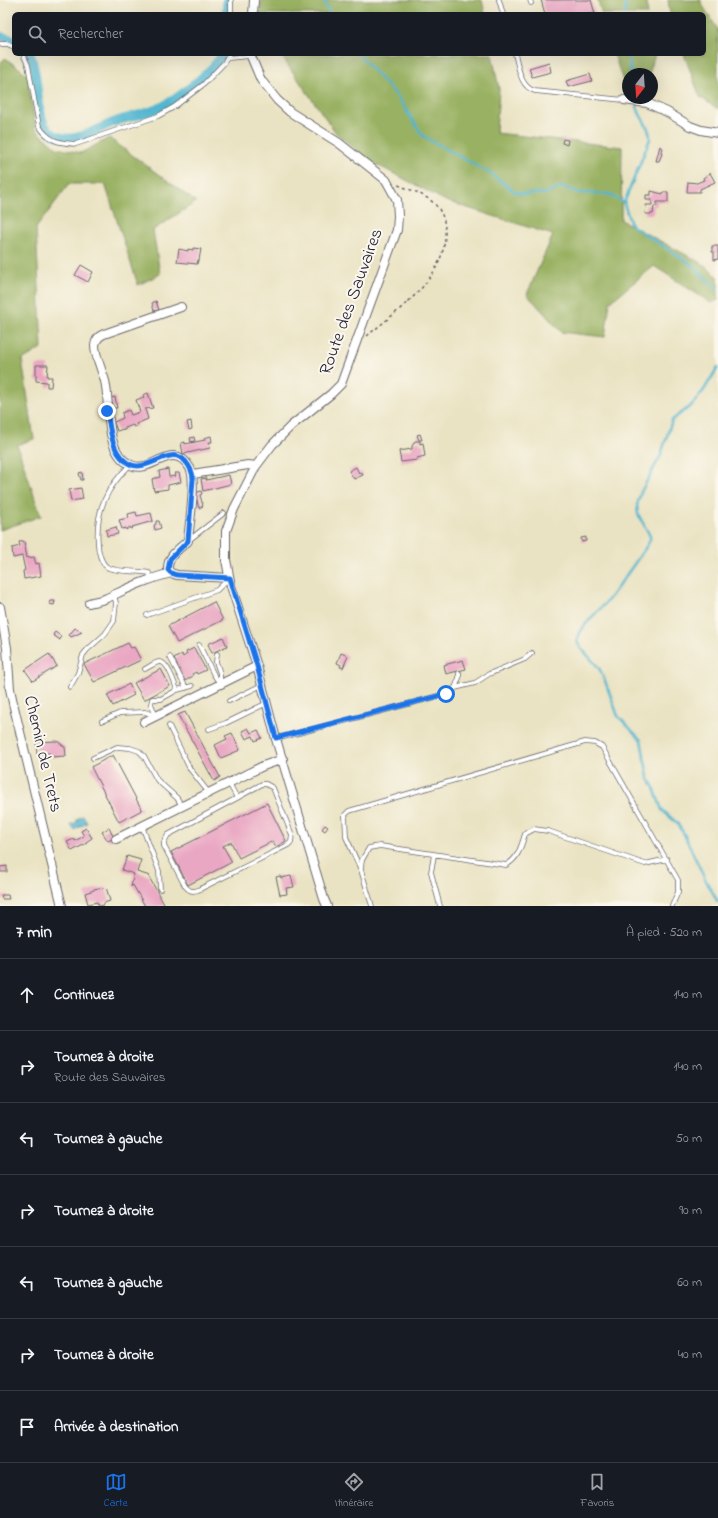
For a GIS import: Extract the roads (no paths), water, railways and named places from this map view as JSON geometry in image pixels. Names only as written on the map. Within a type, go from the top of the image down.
[{"type":"street","points":[[253,12],[254,0]]},
{"type":"street","name":"Route des Sauvaires","points":[[250,56],[261,80],[277,100],[290,112],[339,143],[386,180],[397,200],[398,216],[396,230],[341,384],[331,394],[291,426],[272,445],[256,466],[234,509],[226,531],[226,560],[230,578],[257,666],[282,759],[327,906]]},
{"type":"street","points":[[649,104],[690,126],[701,130],[718,133]]},
{"type":"street","points":[[171,573],[168,570],[170,559],[188,541],[193,474],[185,461],[174,456],[168,456],[137,467],[124,461],[115,446],[107,411],[105,382],[95,347],[96,340],[99,336],[181,307]]},
{"type":"street","points":[[193,474],[248,465],[256,466]]},
{"type":"street","points":[[89,603],[107,598],[113,594],[151,579],[171,573],[177,575],[230,578]]},
{"type":"street","name":"Chemin de Trets","points":[[0,607],[7,648],[10,689],[62,906]]},
{"type":"street","points":[[144,722],[257,666]]},
{"type":"street","points":[[116,839],[263,766],[282,759]]},
{"type":"lane","points":[[231,0],[231,12]]},
{"type":"lane","points":[[499,0],[502,12]]},
{"type":"lane","points":[[0,44],[7,44],[12,46]]},
{"type":"lane","points":[[24,56],[28,64],[39,126],[45,134],[53,140],[64,144],[76,144],[158,116],[174,107],[204,84],[228,56]]},
{"type":"lane","points":[[516,56],[524,84],[528,89],[622,100]]},
{"type":"lane","points":[[130,465],[112,483],[101,506],[98,515],[98,548],[100,557],[106,566],[113,569],[149,573],[151,579]]},
{"type":"lane","points":[[188,541],[224,513]]},
{"type":"lane","points":[[147,615],[217,590],[230,578]]},
{"type":"lane","points":[[70,687],[78,673],[83,655],[105,634],[114,621],[116,603],[113,594]]},
{"type":"lane","points":[[199,645],[220,684]]},
{"type":"lane","points":[[276,738],[446,694],[455,688],[475,683],[489,674],[525,658],[532,653]]},
{"type":"lane","points":[[217,654],[216,662],[220,673],[220,684]]},
{"type":"lane","points":[[170,657],[186,688]]},
{"type":"lane","points":[[145,669],[162,662],[166,665],[177,690]]},
{"type":"lane","points":[[455,688],[459,678],[459,673]]},
{"type":"lane","points":[[229,701],[262,685]]},
{"type":"lane","points":[[156,716],[151,704],[152,699],[161,699],[177,690],[192,686]]},
{"type":"lane","points":[[209,729],[267,703]]},
{"type":"lane","points":[[102,721],[120,713],[145,712],[156,716]]},
{"type":"lane","points":[[169,726],[190,769],[210,793]]},
{"type":"lane","points":[[372,906],[361,870],[346,837],[345,815],[349,811],[585,742],[595,743],[602,747],[667,859],[678,880],[678,892],[672,906]]},
{"type":"lane","points":[[93,758],[117,747],[130,748],[139,751],[144,756],[157,780],[177,798],[182,806]]},
{"type":"lane","points":[[229,783],[237,798]]},
{"type":"lane","points":[[262,784],[271,786],[292,835],[291,842],[288,845],[198,890],[193,892],[188,890],[164,846],[165,838],[237,798],[262,784]]},
{"type":"lane","points":[[142,826],[159,871],[160,889]]},
{"type":"lane","points":[[361,870],[362,860],[369,848],[380,846],[506,865],[513,862],[519,853],[525,834],[534,830],[548,831],[645,864],[667,859]]},
{"type":"lane","points":[[434,855],[432,872],[440,906]]},
{"type":"water","points":[[83,816],[87,823],[74,830],[71,825]]},
{"type":"waterway","points":[[226,12],[227,0]]},
{"type":"waterway","points":[[323,0],[329,12]]},
{"type":"waterway","points":[[625,12],[626,0]]},
{"type":"waterway","points":[[0,36],[12,39]]},
{"type":"waterway","points":[[31,56],[35,72],[43,122],[52,133],[65,138],[89,134],[111,123],[150,111],[169,103],[195,84],[222,56]]},
{"type":"waterway","points":[[360,56],[397,96],[423,136],[491,174],[515,192],[525,194],[547,193],[561,187],[582,193],[609,194],[624,203]]},
{"type":"waterway","points":[[628,56],[630,68]]},
{"type":"waterway","points":[[637,106],[640,115],[649,130],[650,139],[624,203],[631,225],[692,265],[718,290]]},
{"type":"waterway","points":[[718,367],[704,390],[692,405],[672,420],[661,455],[641,492],[637,505],[638,514],[650,536],[648,544],[608,600],[582,629],[577,642],[599,668],[618,716],[641,740],[648,777],[654,788],[662,810],[677,823],[684,834],[705,879],[718,902]]}]
